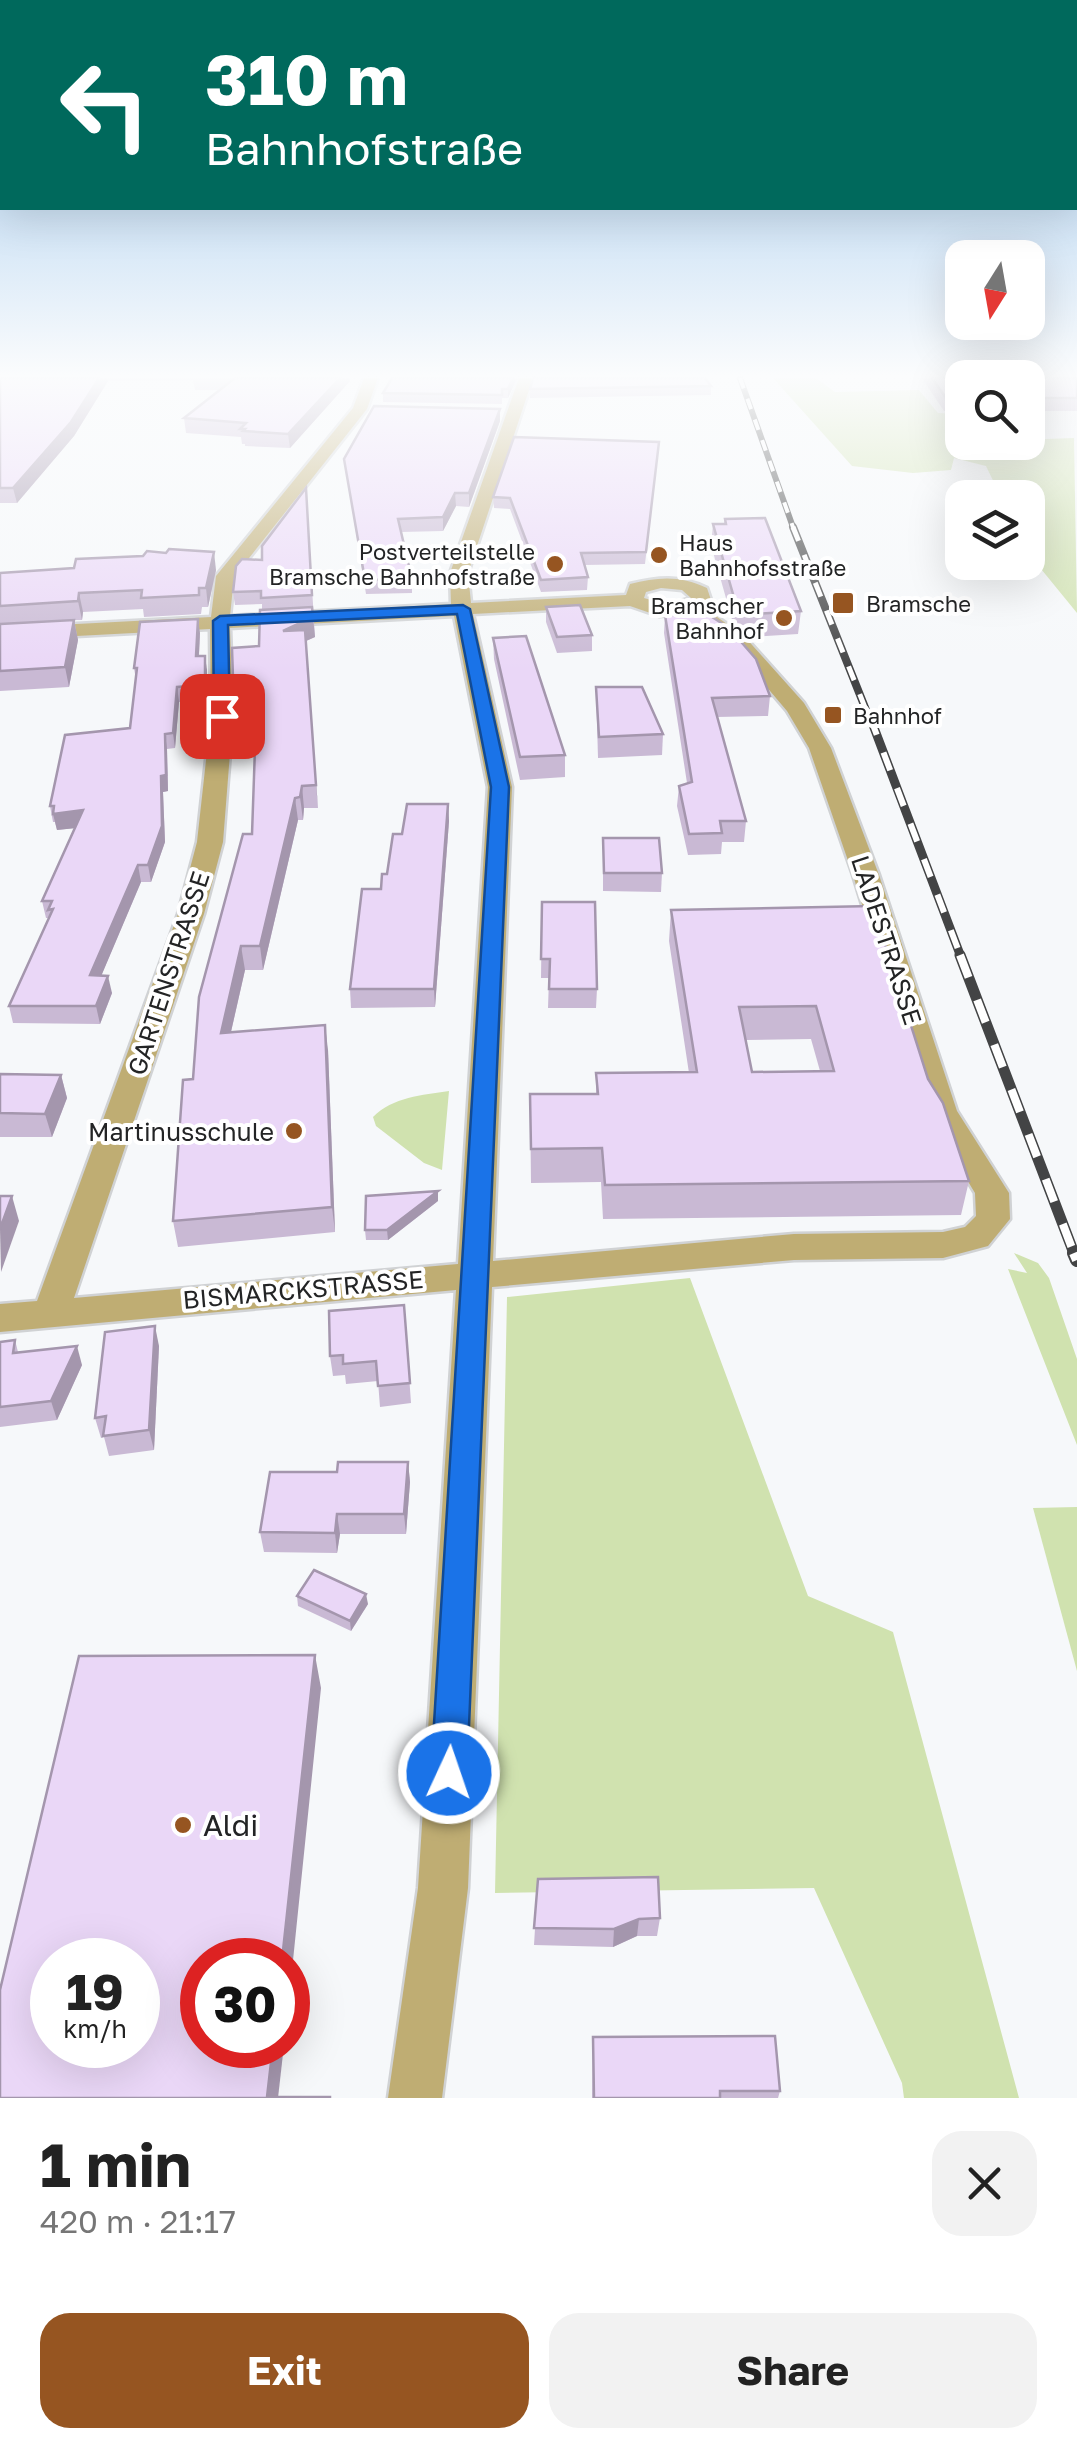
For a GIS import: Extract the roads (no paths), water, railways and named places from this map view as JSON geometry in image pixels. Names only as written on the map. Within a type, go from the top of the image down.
[{"type":"street","name":"GARTENSTRASSE","points":[[51,1312],[191,914],[210,842],[222,716],[220,621],[225,576],[306,476]]},
{"type":"street","points":[[415,2098],[443,1888],[500,787],[459,573],[492,476]]},
{"type":"street","name":"LADESTRASSE","points":[[463,609],[634,600],[633,592],[644,585],[680,584],[697,590],[702,597],[690,607],[737,640],[796,708],[820,748],[849,822],[941,1111],[992,1193],[992,1219],[976,1237],[943,1245],[906,1244]]},
{"type":"street","points":[[0,634],[463,609]]},
{"type":"street","name":"BISMARCKSTRASSE","points":[[0,1318],[794,1246],[906,1244]]},
{"type":"railway","points":[[775,476],[794,530]]},
{"type":"railway","points":[[793,527],[870,720]]},
{"type":"railway","points":[[870,717],[961,957]]},
{"type":"railway","points":[[960,955],[1075,1256]]},
{"type":"railway","points":[[1074,1253],[1077,1260]]},
{"type":"place","name":"Haus Bahnhofsstraße","points":[[659,555]]},
{"type":"place","name":"Postverteilstelle Bramsche Bahnhofstraße","points":[[555,564]]},
{"type":"place","name":"Bramsche","points":[[843,603]]},
{"type":"place","name":"Bramscher Bahnhof","points":[[784,618]]},
{"type":"place","name":"Bahnhof","points":[[833,715]]},
{"type":"place","name":"Martinusschule","points":[[294,1131]]},
{"type":"place","name":"Aldi","points":[[183,1825]]}]
